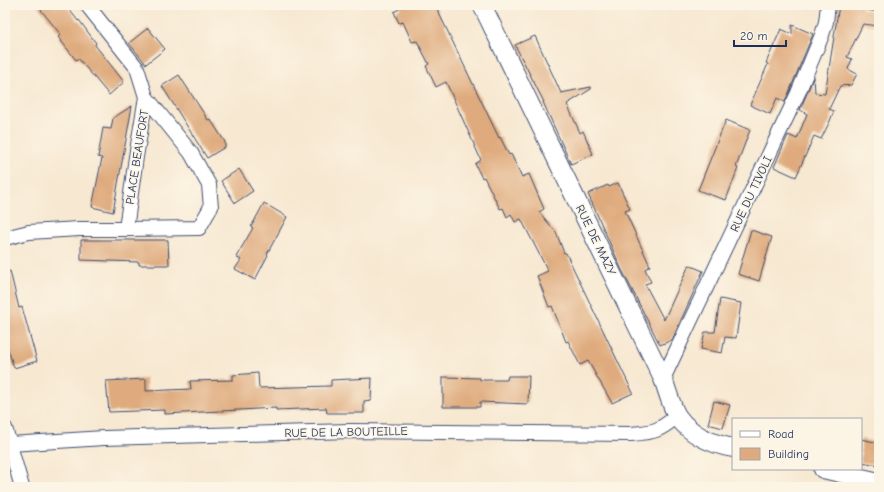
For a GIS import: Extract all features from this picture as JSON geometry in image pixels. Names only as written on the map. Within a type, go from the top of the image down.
[{"type":"street","points":[[87,5],[137,68],[146,97]]},
{"type":"street","name":"RUE DE MAZY","points":[[482,5],[663,379],[678,416],[696,435],[710,442],[732,448]]},
{"type":"street","name":"RUE DU TIVOLI","points":[[663,379],[798,93],[822,35],[826,22],[828,5]]},
{"type":"street","name":"PLACE BEAUFORT","points":[[146,97],[191,153],[209,185],[211,207],[199,228],[126,229],[146,97]]},
{"type":"street","points":[[5,238],[36,232],[79,229],[126,229]]},
{"type":"street","name":"RUE DE LA BOUTEILLE","points":[[10,444],[104,438],[350,431],[631,434],[652,432],[666,425],[678,416]]},
{"type":"street","points":[[5,428],[22,487]]},
{"type":"street","points":[[827,470],[879,482]]},
{"type":"building","points":[[37,5],[66,5],[78,21],[79,20],[96,43],[95,45],[124,82],[109,95],[78,58],[76,60],[58,37],[61,35]]},
{"type":"building","points":[[406,5],[435,5],[499,138],[500,137],[509,155],[511,154],[522,177],[529,174],[544,209],[539,212],[556,232],[564,253],[566,253],[633,393],[612,403],[588,361],[580,365],[568,341],[566,342],[552,306],[549,307],[537,276],[548,271],[521,219],[515,222],[511,214],[507,217],[503,208],[500,209],[484,177],[482,178],[475,164],[481,160],[446,82],[436,87],[426,66],[429,64],[417,41],[412,42],[403,22],[399,23],[394,12]]},
{"type":"building","points":[[839,5],[862,5],[862,9],[879,12],[879,26],[863,24],[847,57],[852,59],[848,69],[857,74],[851,85],[840,86],[829,109],[834,111],[830,121],[821,139],[814,136],[796,177],[774,167],[788,135],[797,139],[807,114],[800,110],[814,76],[815,93],[825,94]]},
{"type":"building","points":[[792,25],[813,34],[785,102],[777,98],[770,114],[750,105],[781,29],[792,34]]},
{"type":"building","points":[[148,28],[165,49],[146,64],[129,43]]},
{"type":"building","points":[[535,36],[561,93],[591,87],[591,89],[567,104],[580,133],[583,131],[593,154],[571,164],[544,102],[515,45]]},
{"type":"building","points":[[179,75],[208,120],[210,119],[225,142],[225,147],[207,158],[162,86]]},
{"type":"building","points":[[132,106],[113,212],[92,207],[102,158],[98,157],[103,128],[111,129],[113,118]]},
{"type":"building","points":[[726,120],[750,130],[736,167],[738,168],[726,200],[698,190]]},
{"type":"building","points":[[239,169],[253,191],[235,203],[221,181]]},
{"type":"building","points":[[618,183],[630,209],[625,211],[650,266],[645,269],[651,282],[645,284],[664,320],[689,265],[703,271],[672,340],[660,345],[621,268],[588,194],[608,185],[609,187]]},
{"type":"building","points":[[264,203],[287,217],[255,280],[235,269],[241,260],[236,257],[253,228],[251,227]]},
{"type":"building","points":[[751,230],[772,237],[759,281],[738,274]]},
{"type":"building","points":[[81,240],[168,240],[169,265],[139,265],[139,262],[81,260]]},
{"type":"building","points":[[10,271],[19,308],[22,307],[37,361],[14,368],[5,340],[5,272]]},
{"type":"building","points":[[720,299],[741,303],[736,338],[725,337],[722,353],[701,349],[705,332],[715,332]]},
{"type":"building","points":[[258,373],[259,388],[331,386],[331,380],[372,378],[371,400],[364,401],[364,413],[327,413],[326,408],[276,410],[276,408],[165,414],[165,410],[109,412],[106,381],[146,379],[146,391],[191,389],[190,381],[233,380],[233,375]]},
{"type":"building","points":[[508,376],[529,376],[528,404],[480,402],[480,407],[443,407],[443,377],[480,378],[480,380],[507,380]]},
{"type":"building","points":[[714,401],[730,405],[723,428],[708,424]]},
{"type":"building","points":[[862,439],[879,443],[879,465],[862,462]]}]
